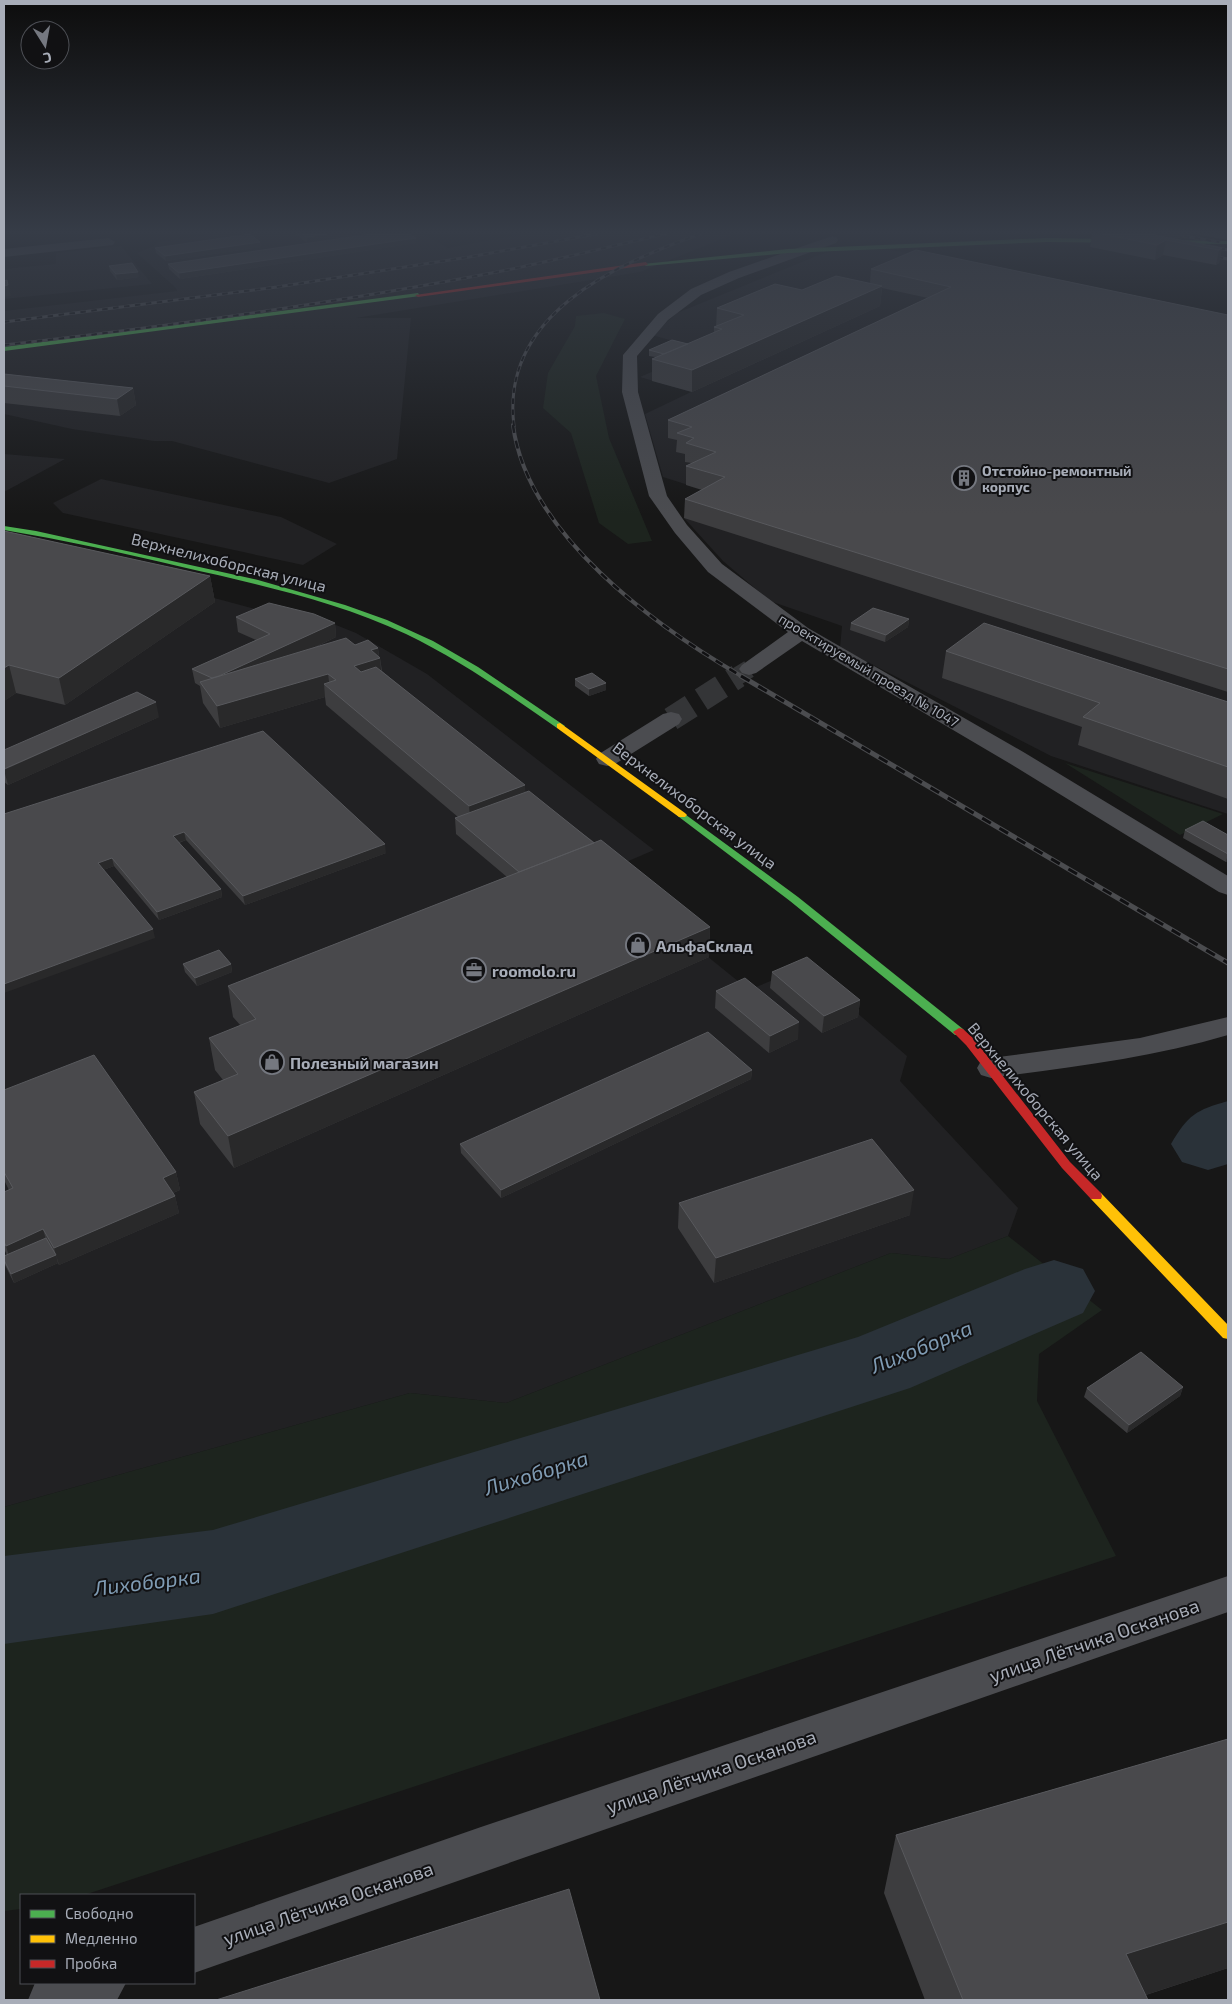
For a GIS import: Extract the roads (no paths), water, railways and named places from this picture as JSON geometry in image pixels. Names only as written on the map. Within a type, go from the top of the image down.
[{"type":"main road","points":[[53,331],[82,328]]},
{"type":"main road","points":[[4,349],[174,328]]},
{"type":"main road","name":"Верхнелихоборская улица","points":[[4,528],[45,535],[236,577],[320,600],[386,623],[436,647],[516,695],[607,759],[786,894],[917,995],[970,1042],[1066,1165],[1228,1334]]},
{"type":"street","name":"проектируемый проезд № 1047","points":[[653,328],[630,355],[630,392],[658,496],[680,529],[715,568],[801,632],[1017,758],[1228,886]]},
{"type":"street","points":[[749,669],[801,632]]},
{"type":"street","points":[[607,759],[671,719]]},
{"type":"street","points":[[991,1068],[1150,1047],[1196,1037],[1228,1026]]},
{"type":"street","name":"улица Лётчика Осканова","points":[[195,1950],[481,1849],[1228,1594]]},
{"type":"street","points":[[52,2000],[99,1984]]},
{"type":"waterway","name":"Лихоборка","points":[[1208,1144],[1228,1126]]},
{"type":"waterway","name":"Лихоборка","points":[[4,1600],[213,1572],[880,1364],[1054,1291]]},
{"type":"tunnel","points":[[736,677],[749,669]]},
{"type":"tunnel","points":[[671,719],[738,676]]},
{"type":"railway","points":[[4,345],[148,328]]},
{"type":"railway","points":[[514,426],[514,387],[525,354],[542,328]]},
{"type":"railway","points":[[513,425],[523,465],[542,503],[569,539],[600,573],[635,604],[672,631],[743,677]]},
{"type":"railway","points":[[741,676],[1228,963]]},
{"type":"place","name":"Отстойно-ремонтный корпус","points":[[964,478]]},
{"type":"place","name":"АльфаСклад","points":[[638,945]]},
{"type":"place","name":"roomolo.ru","points":[[474,970]]},
{"type":"place","name":"Полезный магазин","points":[[272,1062]]}]
